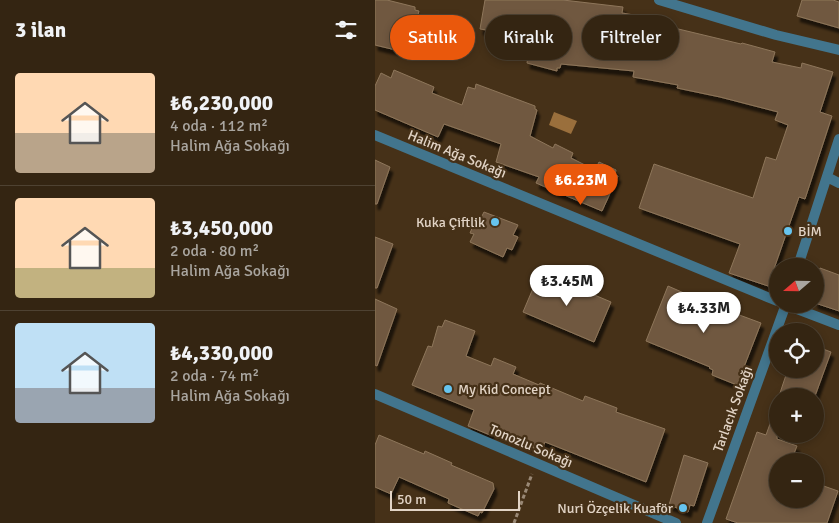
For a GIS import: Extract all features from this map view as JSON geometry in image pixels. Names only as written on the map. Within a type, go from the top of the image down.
[{"type":"street","points":[[659,0],[777,35],[839,50]]},
{"type":"street","name":"Halim Ağa Sokağı","points":[[375,135],[769,298]]},
{"type":"street","points":[[801,258],[839,139]]},
{"type":"street","points":[[827,177],[839,183]]},
{"type":"street","name":"Tarlacık Sokağı","points":[[707,523],[782,313]]},
{"type":"street","points":[[808,313],[839,325]]},
{"type":"street","name":"Tonozlu Sokağı","points":[[375,394],[675,523]]},
{"type":"path","points":[[514,523],[536,463]]},
{"type":"shaded area","points":[[554,112],[577,121],[571,134],[549,125]]},
{"type":"building","points":[[375,0],[387,0],[415,7],[415,10],[419,11],[418,15],[390,15],[390,49],[375,45]]},
{"type":"building","points":[[485,0],[563,0],[623,7],[622,13],[634,15],[582,15],[582,60],[679,60],[679,29],[775,52],[772,62],[801,68],[802,63],[833,72],[820,112],[832,116],[805,199],[799,197],[778,258],[769,258],[768,286],[729,273],[740,244],[639,208],[654,164],[753,198],[766,157],[776,160],[788,125],[775,120],[778,112],[677,88],[678,85],[633,77],[634,71],[561,64],[557,71],[527,63],[527,60],[572,60],[572,15],[485,15],[485,30],[480,29]]},
{"type":"building","points":[[802,0],[833,0],[839,2],[839,28],[797,16]]},
{"type":"building","points":[[394,70],[434,87],[432,93],[462,105],[468,87],[475,89],[476,84],[535,106],[537,110],[530,136],[553,148],[555,144],[573,153],[571,158],[595,170],[599,162],[616,170],[615,175],[618,176],[602,211],[536,183],[539,177],[496,162],[501,144],[444,124],[438,137],[375,110],[375,86],[381,73],[391,78]]},
{"type":"building","points":[[375,160],[390,167],[377,204],[375,204]]},
{"type":"building","points":[[484,212],[518,225],[513,235],[518,237],[512,250],[507,248],[503,257],[470,242],[474,234],[470,233],[476,219],[480,220]]},
{"type":"building","points":[[375,237],[393,244],[377,288],[375,288]]},
{"type":"building","points":[[824,269],[839,275],[839,311],[824,306]]},
{"type":"building","points":[[540,272],[611,302],[594,342],[523,312]]},
{"type":"building","points":[[668,286],[734,315],[734,313],[761,323],[737,385],[712,375],[713,370],[710,367],[646,341]]},
{"type":"building","points":[[375,299],[397,309],[377,366],[375,365]]},
{"type":"building","points":[[445,320],[475,331],[466,356],[491,366],[494,358],[516,367],[513,374],[539,385],[540,383],[583,401],[585,396],[617,408],[616,412],[665,429],[646,482],[545,442],[541,451],[491,431],[490,435],[468,426],[474,410],[412,385],[428,346],[432,347],[438,326],[442,327]]},
{"type":"building","points":[[824,349],[831,352],[824,371]]},
{"type":"building","points":[[785,378],[822,378],[818,388],[782,388]]},
{"type":"building","points":[[769,427],[769,443],[788,443],[797,446],[794,453],[769,453],[769,508],[824,508],[824,486],[838,491],[827,523],[738,523],[726,519],[757,432],[766,435]]},
{"type":"building","points":[[379,435],[424,454],[425,451],[452,463],[451,465],[493,483],[494,489],[482,513],[480,512],[478,516],[448,503],[449,499],[399,477],[391,494],[375,487],[375,445]]},
{"type":"building","points":[[684,455],[708,463],[694,506],[690,505],[688,512],[669,505]]},
{"type":"place","name":"Kuka Çiftlik","points":[[495,222]]},
{"type":"place","name":"BİM","points":[[788,231]]},
{"type":"place","name":"My Kid Concept","points":[[448,389]]},
{"type":"place","name":"Nuri Özçelik Kuaför","points":[[683,508]]}]
